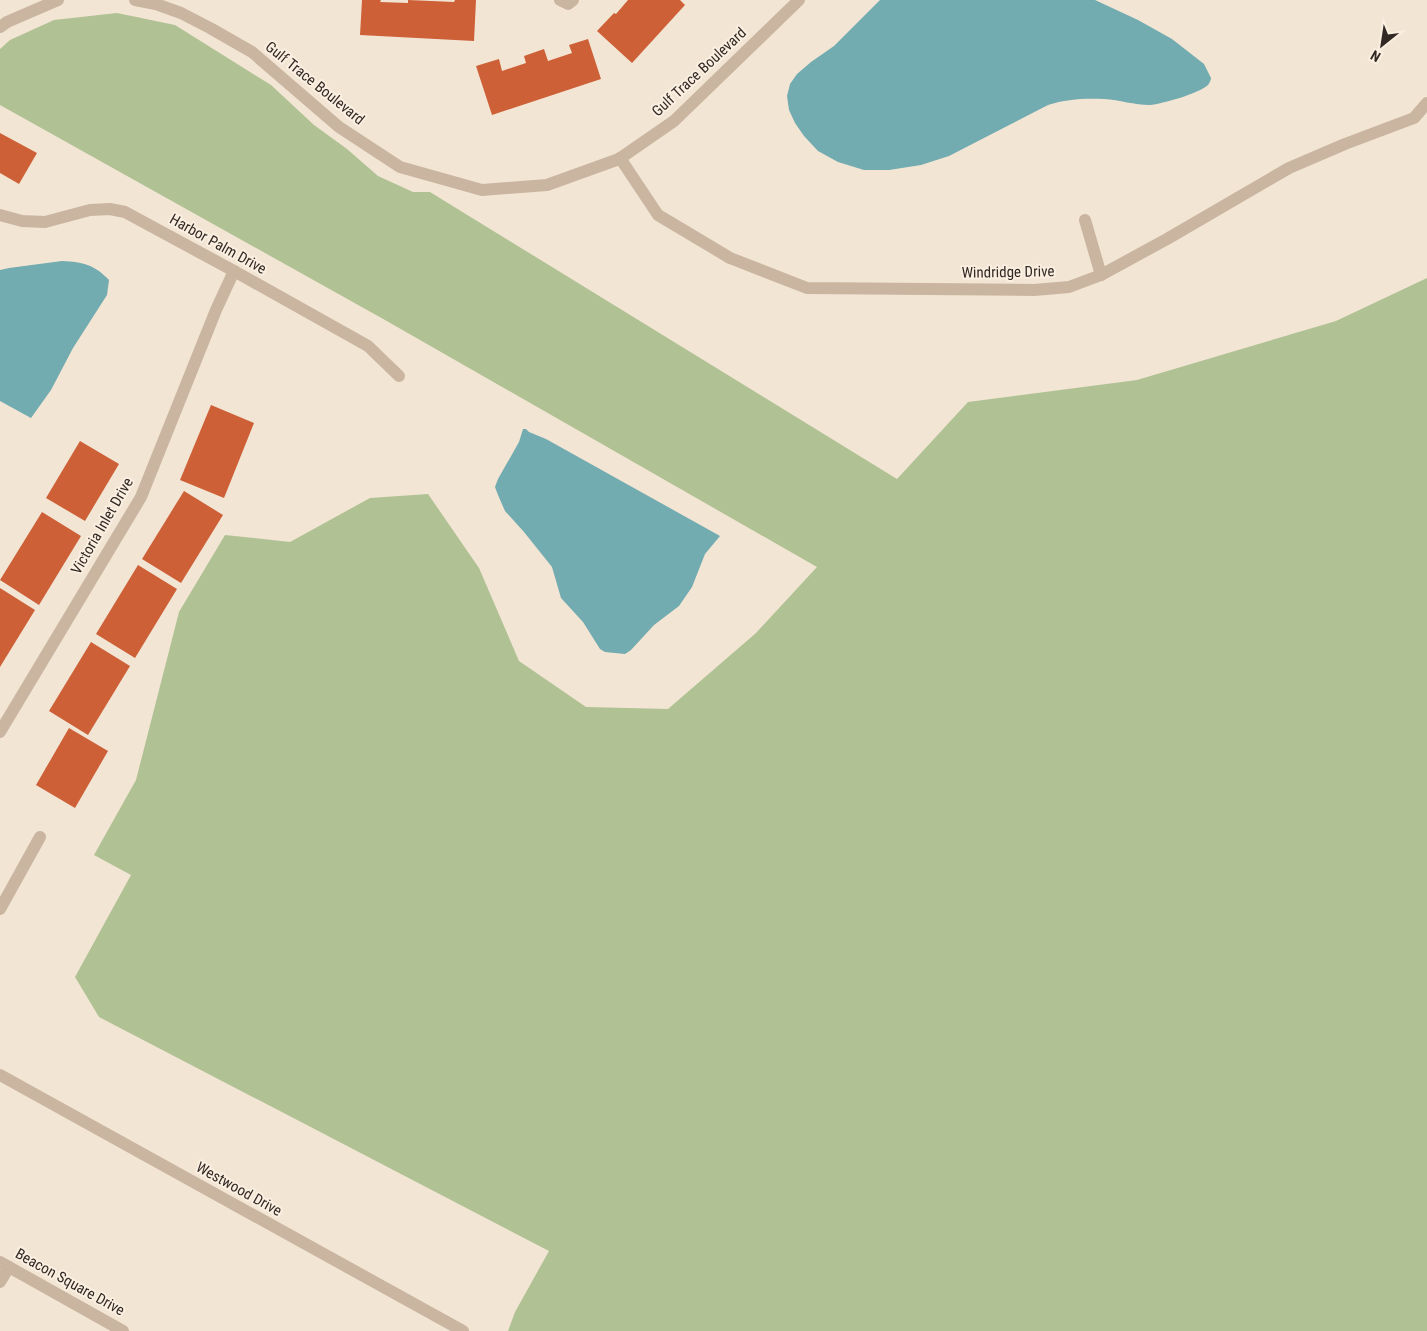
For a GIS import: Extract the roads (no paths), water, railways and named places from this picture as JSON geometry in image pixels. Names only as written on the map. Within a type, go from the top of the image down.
[{"type":"street","points":[[0,27],[7,22],[58,0]]},
{"type":"street","name":"Gulf Trace Boulevard","points":[[135,0],[156,4],[181,13],[252,52],[339,127],[400,167],[482,190],[548,185],[620,158],[674,120],[798,0]]},
{"type":"street","points":[[560,0],[568,4],[573,0]]},
{"type":"street","name":"Windridge Drive","points":[[620,158],[658,215],[730,258],[807,288],[1034,290],[1069,287],[1101,275],[1289,168],[1414,118],[1427,103]]},
{"type":"street","name":"Harbor Palm Drive","points":[[0,215],[22,221],[45,222],[90,210],[110,209],[125,212],[368,346],[399,376]]},
{"type":"street","points":[[1085,220],[1101,275]]},
{"type":"street","name":"Victoria Inlet Drive","points":[[0,732],[141,496],[216,310],[234,271]]},
{"type":"street","points":[[0,909],[3,896],[40,836]]},
{"type":"street","name":"Westwood Drive","points":[[0,1075],[463,1331]]},
{"type":"street","points":[[0,1282],[4,1265]]},
{"type":"street","name":"Beacon Square Drive","points":[[4,1265],[124,1331]]},
{"type":"water","points":[[880,0],[1095,0],[1138,20],[1172,39],[1204,64],[1211,79],[1208,85],[1197,91],[1180,98],[1150,105],[1097,99],[1062,101],[1048,105],[949,156],[921,165],[889,170],[864,170],[838,162],[818,151],[795,123],[789,110],[787,96],[790,84],[797,74],[834,46]]},
{"type":"water","points":[[62,261],[82,263],[99,271],[109,280],[107,295],[73,348],[51,390],[31,418],[0,401],[0,270]]},
{"type":"water","points":[[523,429],[546,439],[720,536],[705,554],[692,587],[679,606],[654,625],[625,654],[605,652],[600,649],[583,622],[561,598],[552,567],[505,511],[495,487],[519,442]]}]
